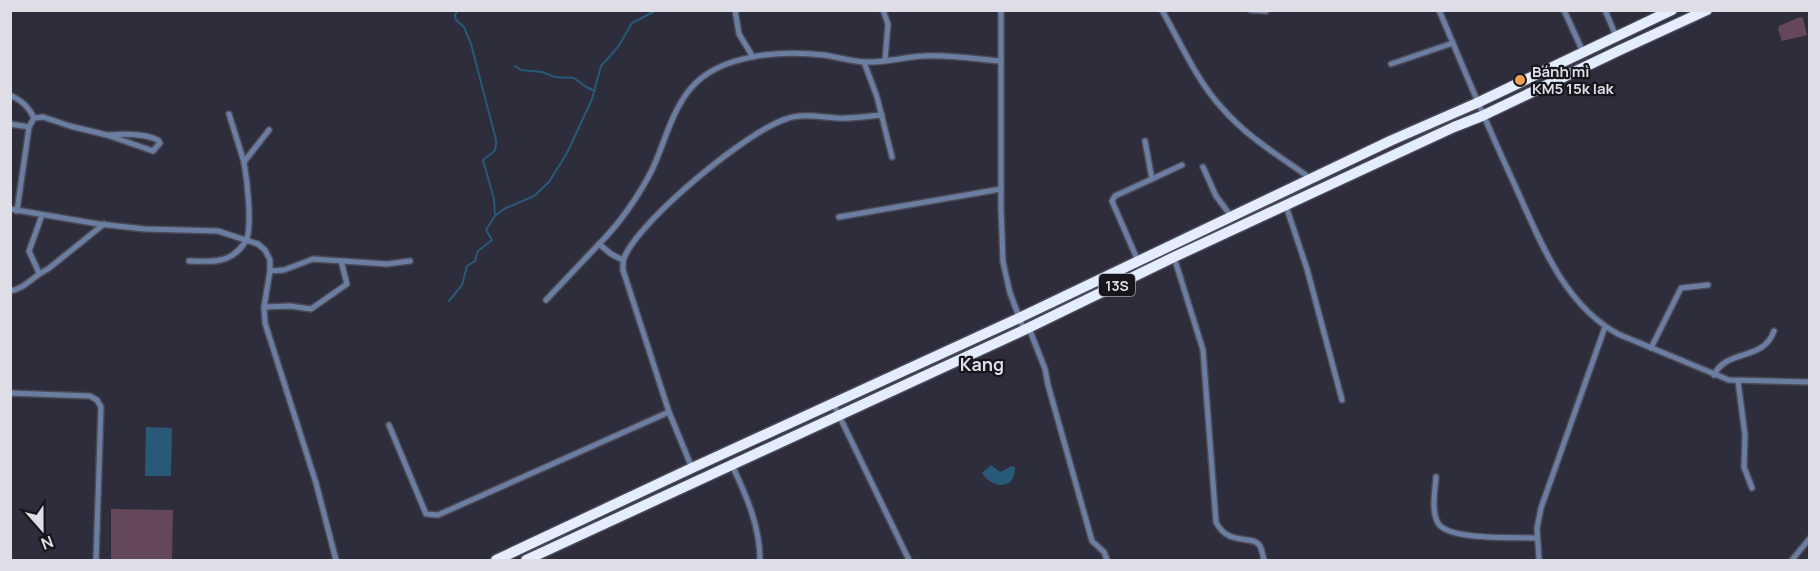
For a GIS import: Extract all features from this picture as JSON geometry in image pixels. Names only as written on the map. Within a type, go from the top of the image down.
[{"type":"highway","name":"13S","points":[[496,561],[1019,318],[1170,244],[1477,103],[1672,10]]},
{"type":"highway","name":"13S","points":[[528,560],[1707,10]]},
{"type":"highway","points":[[1654,19],[1660,32]]},
{"type":"highway","points":[[525,547],[528,560]]},
{"type":"street","points":[[735,10],[739,34],[744,46],[753,57]]},
{"type":"street","points":[[883,10],[888,24],[885,60]]},
{"type":"street","points":[[1000,10],[1000,189],[1003,262],[1019,318],[1045,369],[1092,541],[1104,552],[1107,561]]},
{"type":"street","points":[[1162,10],[1210,93],[1222,109],[1240,126],[1310,178]]},
{"type":"street","points":[[1251,10],[1266,11]]},
{"type":"street","points":[[1439,10],[1482,116],[1551,263],[1578,302],[1605,327],[1714,375],[1738,381],[1809,382]]},
{"type":"street","points":[[1564,10],[1583,52]]},
{"type":"street","points":[[1605,10],[1616,36]]},
{"type":"street","points":[[1391,64],[1453,43]]},
{"type":"street","points":[[546,300],[618,224],[651,170],[671,120],[692,87],[719,66],[753,57],[788,54],[821,55],[864,62],[924,56],[1000,61]]},
{"type":"street","points":[[864,62],[878,97],[892,157]]},
{"type":"street","points":[[10,95],[22,101],[30,109],[34,118]]},
{"type":"street","points":[[189,261],[225,259],[235,253],[246,240],[249,227],[244,162],[229,114]]},
{"type":"street","points":[[692,468],[669,412],[623,270],[623,260],[633,242],[646,226],[682,192],[748,138],[787,118],[882,115]]},
{"type":"street","points":[[34,118],[43,117],[153,151],[160,143],[152,137],[131,134],[107,135]]},
{"type":"street","points":[[34,118],[29,127],[14,210],[104,224],[178,231],[218,231],[246,240],[265,250],[270,260],[264,307],[265,323],[316,483],[336,561]]},
{"type":"street","points":[[10,124],[29,127]]},
{"type":"street","points":[[244,162],[269,129]]},
{"type":"street","points":[[1145,141],[1152,179]]},
{"type":"street","points":[[1137,261],[1112,201],[1114,196],[1182,165]]},
{"type":"street","points":[[1203,167],[1216,196],[1231,216]]},
{"type":"street","points":[[839,217],[1000,189]]},
{"type":"street","points":[[1286,206],[1307,269],[1342,400]]},
{"type":"street","points":[[39,273],[29,251],[42,215]]},
{"type":"street","points":[[10,291],[19,290],[104,224]]},
{"type":"street","points":[[599,244],[623,260]]},
{"type":"street","points":[[1170,244],[1203,350],[1216,522],[1223,534],[1256,542],[1260,546],[1264,561]]},
{"type":"street","points":[[270,271],[324,258],[387,264],[410,261]]},
{"type":"street","points":[[264,307],[290,306],[311,309],[347,284],[341,261]]},
{"type":"street","points":[[1651,348],[1681,288],[1708,285]]},
{"type":"street","points":[[1539,561],[1537,538],[1541,508],[1605,327]]},
{"type":"street","points":[[1714,375],[1718,366],[1724,362],[1763,347],[1770,341],[1774,331]]},
{"type":"street","points":[[1738,381],[1745,435],[1744,467],[1752,488]]},
{"type":"street","points":[[10,393],[90,396],[97,400],[101,407],[96,561]]},
{"type":"street","points":[[833,403],[909,561]]},
{"type":"street","points":[[389,425],[426,514],[431,516],[438,515],[669,412]]},
{"type":"street","points":[[732,465],[748,501],[759,541],[760,561]]},
{"type":"street","points":[[1436,477],[1435,513],[1437,522],[1442,528],[1476,536],[1537,538]]},
{"type":"street","points":[[1792,561],[1809,538]]},
{"type":"shaded area","points":[[1800,17],[1803,18],[1807,35],[1782,41],[1779,26]]},
{"type":"shaded area","points":[[111,509],[173,510],[172,560],[111,560]]},
{"type":"water","points":[[146,427],[172,428],[171,476],[145,476]]},
{"type":"water","points":[[991,465],[1000,472],[1012,466],[1015,467],[1012,480],[998,485],[987,479],[982,473]]},
{"type":"waterway","points":[[449,301],[462,285],[467,266],[475,261],[478,251],[492,240],[486,230],[495,216],[494,199],[483,160],[494,151],[496,140],[471,44],[464,27],[456,20],[455,15],[458,10]]},
{"type":"waterway","points":[[495,216],[504,209],[534,196],[549,182],[567,153],[592,99],[601,66],[618,47],[632,23],[657,10]]},
{"type":"waterway","points":[[515,66],[521,70],[542,72],[555,77],[574,78],[595,91]]},
{"type":"place","name":"Bánh mì KM5 15k lak","points":[[1520,80]]},
{"type":"district","name":"Kang","points":[[982,364]]}]
